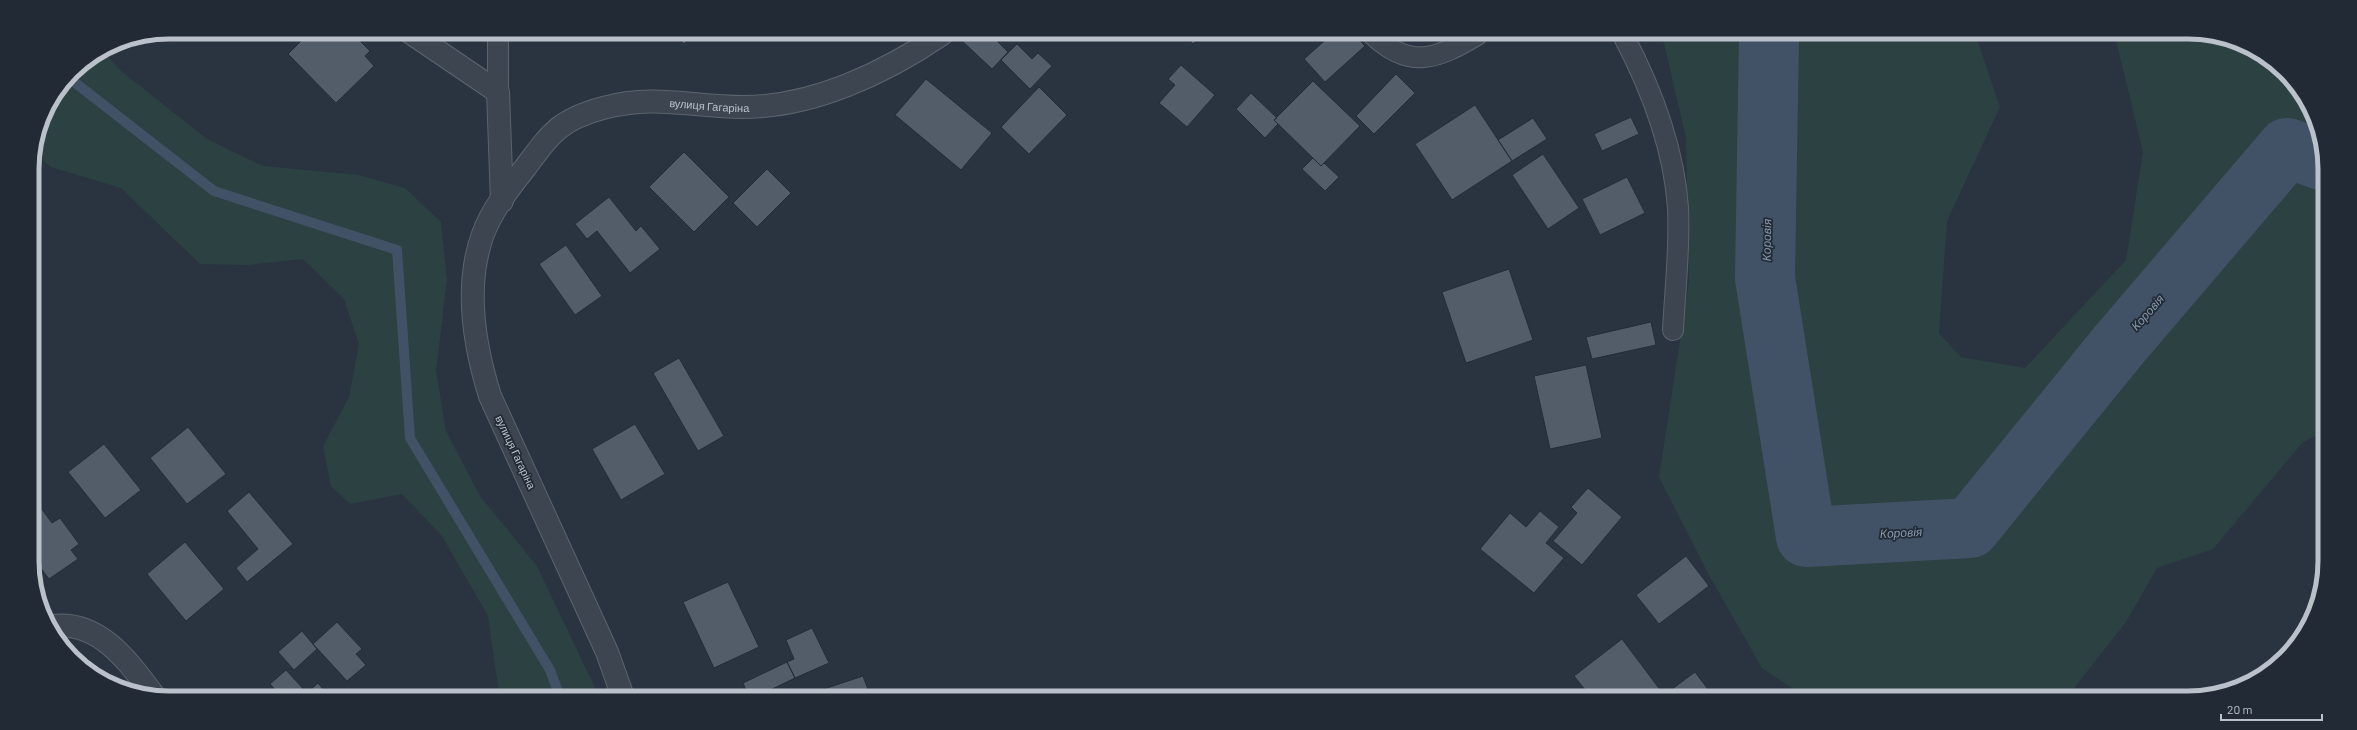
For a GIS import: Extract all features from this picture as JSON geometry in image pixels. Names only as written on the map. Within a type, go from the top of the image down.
[{"type":"street","points":[[420,39],[498,92],[502,201]]},
{"type":"street","name":"вулиця Гагаріна","points":[[621,691],[607,652],[490,396],[473,314],[473,278],[478,252],[484,233],[502,201],[552,134],[568,120],[578,116],[638,101],[661,100],[742,107],[768,105],[804,98],[839,87],[890,65],[934,39]]},
{"type":"street","points":[[57,626],[78,628],[98,636],[115,648],[129,663],[149,689]]},
{"type":"lane","points":[[498,39],[498,92]]},
{"type":"lane","points":[[1377,39],[1384,46],[1398,54],[1412,58],[1433,56],[1451,49],[1470,39]]},
{"type":"lane","points":[[1625,39],[1650,93],[1672,172],[1678,207],[1673,330]]},
{"type":"green space","points":[[1663,39],[1977,39],[2000,107],[1947,221],[1939,333],[1961,357],[2025,368],[2126,260],[2143,152],[2116,39],[2205,40],[2221,43],[2245,52],[2274,71],[2286,83],[2305,112],[2311,127],[2317,152],[2318,434],[2303,442],[2213,549],[2157,568],[2126,622],[2072,691],[1796,691],[1762,668],[1709,575],[1659,477],[1689,282],[1686,138]]},
{"type":"green space","points":[[107,55],[120,70],[207,139],[263,166],[359,175],[405,188],[441,222],[447,280],[436,370],[446,431],[480,496],[537,566],[597,691],[499,691],[488,616],[442,536],[402,494],[350,504],[331,486],[323,446],[349,397],[359,344],[344,299],[303,259],[248,265],[200,264],[121,188],[51,167],[39,157],[43,136],[56,104],[71,83],[83,71]]},
{"type":"building","points":[[303,39],[358,39],[370,51],[365,56],[374,66],[336,103],[288,54]]},
{"type":"building","points":[[679,39],[689,39],[684,44]]},
{"type":"building","points":[[960,39],[995,39],[1008,52],[992,69]]},
{"type":"building","points":[[1188,39],[1198,39],[1193,44]]},
{"type":"building","points":[[1326,39],[1359,39],[1365,46],[1325,82],[1304,59]]},
{"type":"building","points":[[1017,44],[1032,59],[1038,53],[1052,66],[1030,89],[1001,60]]},
{"type":"building","points":[[1181,65],[1215,95],[1187,127],[1159,103],[1175,85],[1168,79]]},
{"type":"building","points":[[1396,74],[1415,93],[1374,134],[1356,116]]},
{"type":"building","points":[[926,79],[992,133],[961,170],[895,115]]},
{"type":"building","points":[[1313,81],[1360,126],[1321,166],[1274,120]]},
{"type":"building","points":[[1039,87],[1067,115],[1029,154],[1001,127]]},
{"type":"building","points":[[1251,93],[1277,118],[1274,120],[1278,124],[1265,138],[1236,109]]},
{"type":"building","points":[[1475,105],[1512,161],[1452,200],[1415,144]]},
{"type":"building","points":[[1631,117],[1639,134],[1602,151],[1594,134]]},
{"type":"building","points":[[1533,118],[1547,139],[1512,161],[1498,140]]},
{"type":"building","points":[[684,152],[729,197],[694,232],[649,187]]},
{"type":"building","points":[[1543,154],[1579,208],[1548,229],[1512,175]]},
{"type":"building","points":[[1313,158],[1321,166],[1324,163],[1339,177],[1325,191],[1302,169]]},
{"type":"building","points":[[767,169],[791,193],[757,227],[733,203]]},
{"type":"building","points":[[1627,177],[1645,213],[1600,235],[1582,199]]},
{"type":"building","points":[[609,197],[636,231],[641,226],[660,249],[630,273],[597,231],[587,239],[575,224]]},
{"type":"building","points":[[566,245],[602,296],[575,315],[539,264]]},
{"type":"building","points":[[1509,269],[1533,340],[1466,363],[1442,292]]},
{"type":"building","points":[[1651,322],[1656,345],[1592,359],[1586,337]]},
{"type":"building","points":[[679,358],[724,436],[698,451],[653,373]]},
{"type":"building","points":[[1586,365],[1602,438],[1550,449],[1534,376]]},
{"type":"building","points":[[635,424],[665,474],[621,500],[592,449]]},
{"type":"building","points":[[188,427],[226,474],[187,504],[150,458]]},
{"type":"building","points":[[104,444],[141,490],[105,518],[68,472]]},
{"type":"building","points":[[1588,488],[1622,517],[1582,565],[1553,541],[1577,513],[1571,507]]},
{"type":"building","points":[[249,492],[293,544],[247,582],[236,568],[258,549],[227,511]]},
{"type":"building","points":[[39,505],[52,523],[60,518],[79,544],[71,550],[78,559],[49,579],[39,566]]},
{"type":"building","points":[[1540,511],[1559,527],[1546,543],[1564,558],[1534,593],[1480,549],[1510,513],[1526,527]]},
{"type":"building","points":[[185,542],[224,589],[186,621],[147,574]]},
{"type":"building","points":[[1686,556],[1709,586],[1659,624],[1636,595]]},
{"type":"building","points":[[728,582],[759,647],[714,668],[683,602]]},
{"type":"building","points":[[337,622],[362,649],[356,654],[366,665],[347,681],[313,644]]},
{"type":"building","points":[[812,628],[829,663],[795,678],[787,662],[794,659],[786,640]]},
{"type":"building","points":[[302,631],[317,649],[294,670],[278,652]]},
{"type":"building","points":[[1622,639],[1661,691],[1586,691],[1574,676]]},
{"type":"building","points":[[90,660],[97,669],[90,664],[87,662]]},
{"type":"building","points":[[787,662],[795,678],[768,691],[746,691],[743,683]]},
{"type":"building","points":[[286,670],[305,691],[276,691],[270,684]]},
{"type":"building","points":[[1695,672],[1709,691],[1669,691]]},
{"type":"building","points":[[863,676],[869,691],[821,691]]},
{"type":"building","points":[[318,683],[325,691],[309,691]]},
{"type":"waterway","name":"Коровія","points":[[1769,39],[1765,278],[1806,537],[1970,528],[2118,346],[2287,148],[2317,158]]},
{"type":"waterway","points":[[73,81],[214,191],[397,250],[410,438],[550,670],[558,691]]}]
